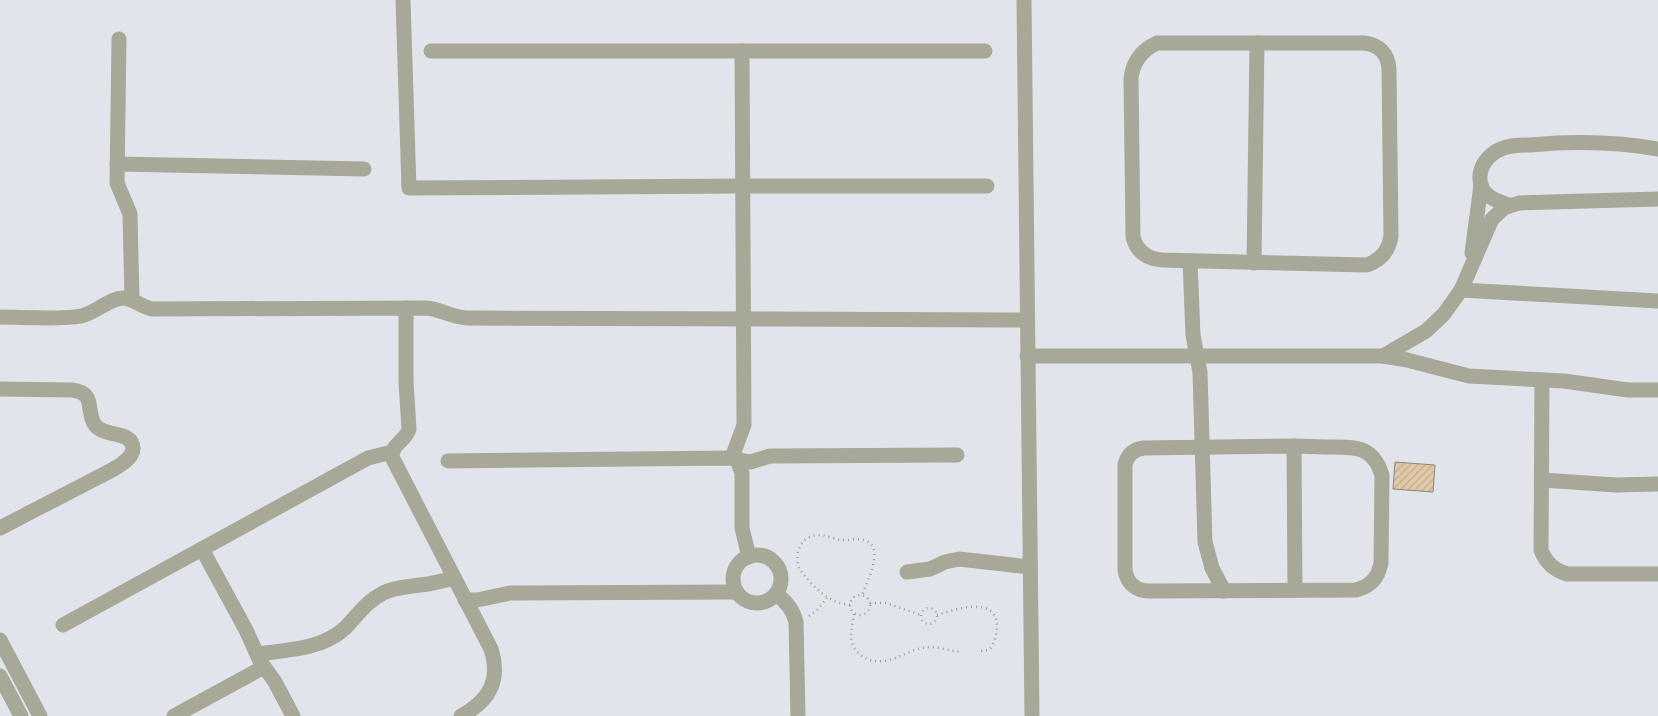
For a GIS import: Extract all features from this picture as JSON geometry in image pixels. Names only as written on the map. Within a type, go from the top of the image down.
[{"type":"street","points":[[403,0],[408,188],[987,186]]},
{"type":"street","points":[[1024,0],[1032,716]]},
{"type":"street","points":[[119,39],[118,187],[130,214],[132,300]]},
{"type":"street","points":[[1364,42],[1376,46],[1387,58],[1389,70],[1391,236],[1388,248],[1379,259],[1367,265],[1155,259],[1142,254],[1135,243],[1133,230],[1132,72],[1142,53],[1157,43],[1257,43],[1364,42]]},
{"type":"street","points":[[1254,263],[1257,43]]},
{"type":"street","points":[[430,51],[985,50]]},
{"type":"street","points":[[742,51],[744,425],[734,448],[742,473],[742,528],[749,557]]},
{"type":"street","points":[[1472,266],[1481,172],[1484,164],[1492,154],[1506,147],[1543,143],[1626,144],[1658,150]]},
{"type":"street","points":[[117,164],[364,169]]},
{"type":"street","points":[[1481,185],[1491,198],[1509,205]]},
{"type":"street","points":[[1383,356],[1417,337],[1434,324],[1454,302],[1492,219],[1509,205],[1519,202],[1658,199]]},
{"type":"street","points":[[1190,261],[1193,336],[1200,372],[1206,542],[1212,568],[1224,591]]},
{"type":"street","points":[[1461,290],[1658,301]]},
{"type":"street","points":[[0,317],[77,317],[91,313],[121,298],[132,300],[141,306],[152,309],[406,308],[433,309],[454,316],[468,318],[1027,320]]},
{"type":"street","points":[[406,308],[406,382],[409,429],[406,436],[396,444],[392,452],[393,462],[491,649],[495,669],[494,678],[487,695],[474,709],[461,716]]},
{"type":"street","points":[[1027,356],[1383,356],[1469,376],[1564,381],[1628,390],[1658,390]]},
{"type":"street","points":[[1542,380],[1542,550],[1548,563],[1568,574],[1658,574]]},
{"type":"street","points":[[0,390],[72,390],[82,392],[88,399],[92,417],[98,428],[108,434],[126,437],[132,442],[133,451],[129,458],[112,470],[0,528]]},
{"type":"street","points":[[1294,446],[1295,590]]},
{"type":"street","points":[[1352,447],[1361,449],[1375,459],[1382,475],[1381,563],[1374,580],[1363,588],[1356,590],[1144,591],[1134,587],[1130,583],[1125,570],[1126,459],[1138,449],[1202,448],[1352,447]]},
{"type":"street","points":[[63,625],[368,458],[392,452]]},
{"type":"street","points":[[448,461],[737,459],[750,462],[770,456],[957,455]]},
{"type":"street","points":[[1542,480],[1616,485],[1658,484]]},
{"type":"street","points":[[202,549],[246,630],[260,661],[275,682],[293,716]]},
{"type":"street","points":[[755,555],[767,557],[776,565],[781,576],[781,582],[776,594],[767,600],[756,603],[745,600],[737,592],[734,574],[739,564],[749,557],[755,555]]},
{"type":"street","points":[[907,572],[930,569],[945,562],[959,559],[1030,567]]},
{"type":"street","points":[[174,716],[260,661],[317,644],[336,635],[352,621],[366,604],[385,592],[402,587],[431,584],[454,578]]},
{"type":"street","points":[[465,600],[483,599],[510,593],[737,592]]},
{"type":"street","points":[[776,594],[787,603],[794,614],[796,622],[798,716]]},
{"type":"street","points":[[0,640],[40,716]]},
{"type":"street","points":[[0,676],[21,716]]},
{"type":"path","points":[[850,604],[838,603],[827,598],[803,573],[798,563],[799,547],[806,539],[815,535],[842,540],[864,540],[871,544],[874,551],[874,563],[862,595]]},
{"type":"path","points":[[854,614],[862,615],[869,610],[870,603],[868,598],[862,595],[856,596],[852,598],[850,604],[854,614],[851,633],[852,644],[858,653],[868,659],[887,661],[927,647],[961,652]]},
{"type":"path","points":[[796,622],[817,610],[827,598]]},
{"type":"path","points":[[870,603],[886,604],[921,615]]},
{"type":"path","points":[[937,615],[974,606],[991,612],[997,626],[994,643],[989,650],[981,651]]},
{"type":"path","points":[[927,608],[934,609],[937,615],[935,621],[929,624],[923,621],[921,615],[927,608]]},
{"type":"building","points":[[1395,462],[1435,465],[1433,492],[1393,489]]}]
